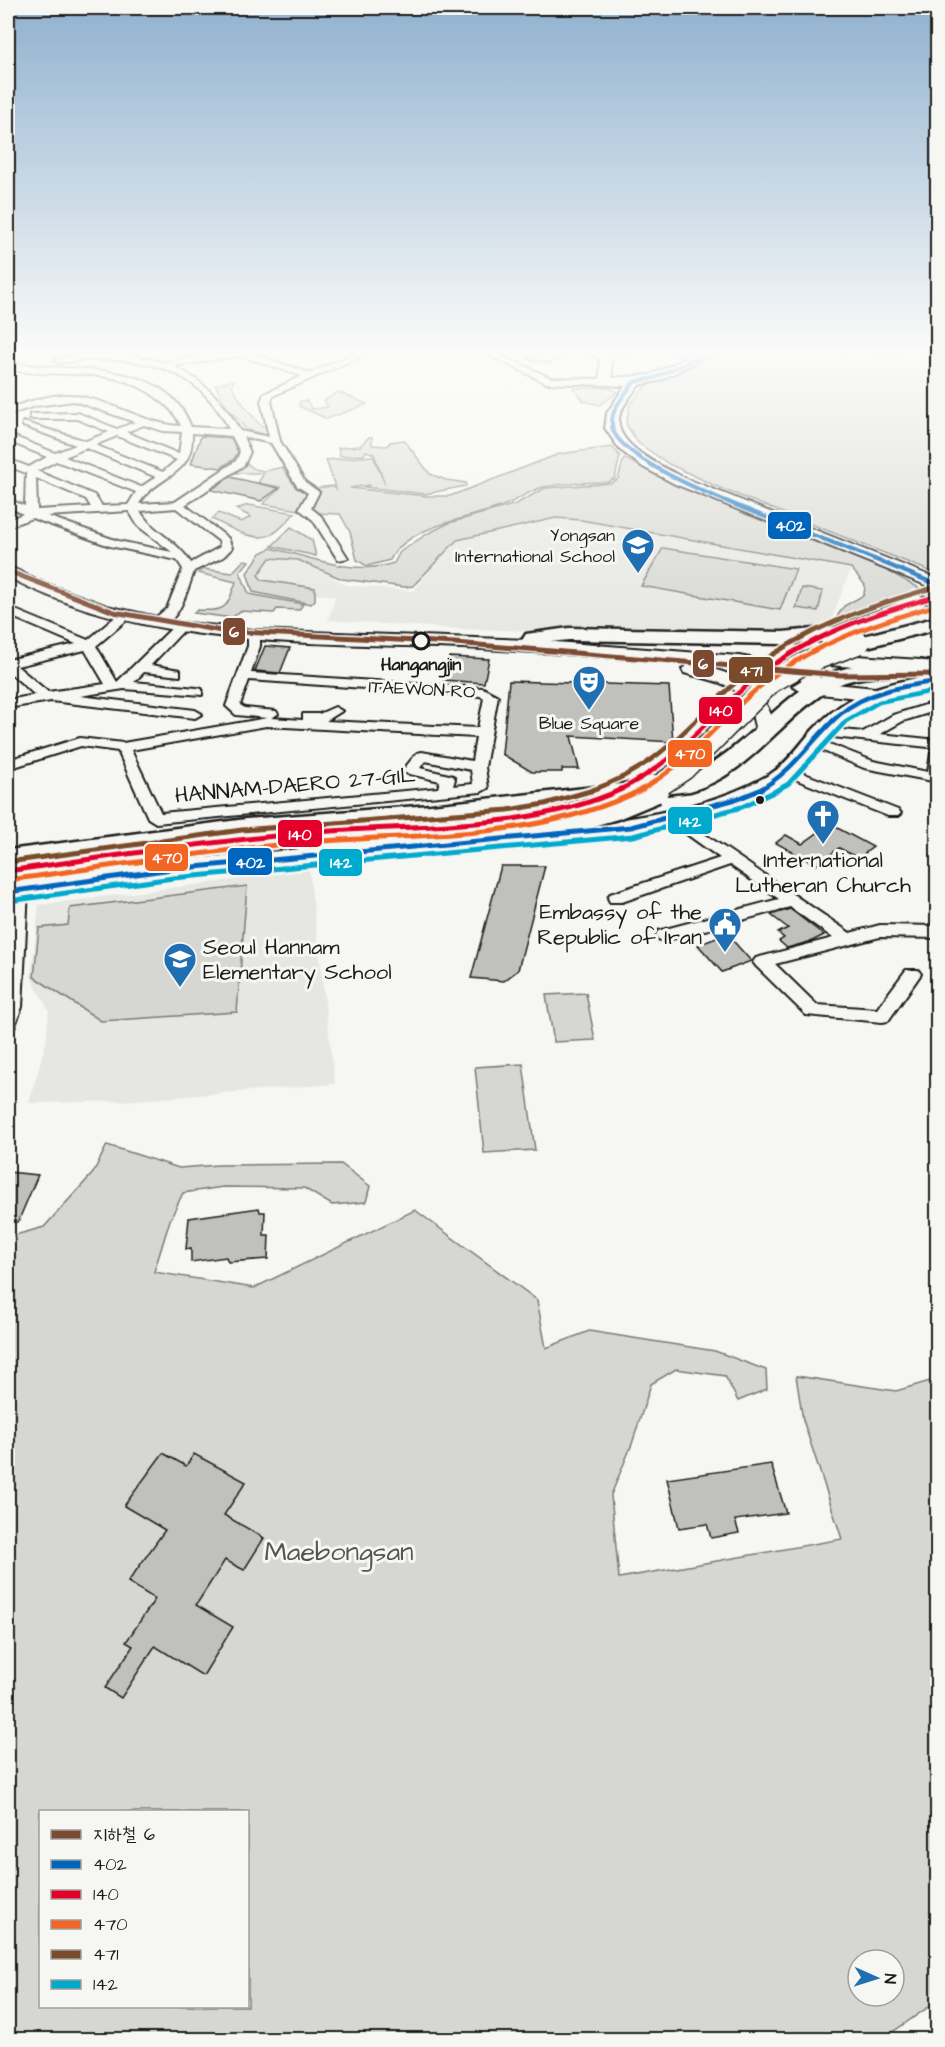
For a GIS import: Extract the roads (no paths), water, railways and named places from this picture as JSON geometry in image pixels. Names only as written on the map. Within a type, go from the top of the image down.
[{"type":"main road","points":[[626,448],[632,454],[680,481],[938,585]]},
{"type":"main road","points":[[856,551],[938,591]]},
{"type":"main road","points":[[8,571],[41,588],[124,616],[180,627],[254,635],[529,645],[661,656],[737,666],[764,679],[817,688],[874,694],[938,694]]},
{"type":"main road","points":[[11,883],[319,838],[537,814],[573,806],[617,792],[662,770],[685,750],[752,681],[773,665],[831,635],[917,601]]},
{"type":"main road","points":[[319,838],[547,825],[614,807],[654,790],[684,769],[771,682],[813,660],[860,643],[938,623]]},
{"type":"main road","points":[[529,645],[533,638],[569,634],[783,638],[831,635]]},
{"type":"main road","points":[[661,656],[708,653],[886,662],[934,672]]},
{"type":"main road","points":[[661,656],[677,665],[722,678],[749,690],[764,713],[766,732]]},
{"type":"main road","points":[[8,858],[246,826],[443,811],[690,784],[729,767],[817,688],[855,674],[877,669],[934,672]]},
{"type":"main road","points":[[11,883],[609,829],[683,814],[759,790],[787,771],[840,714],[874,694],[907,684],[934,672]]},
{"type":"main road","points":[[683,814],[752,776],[773,760],[819,704],[817,688]]},
{"type":"street","points":[[32,448],[142,491]]},
{"type":"street","points":[[31,470],[57,456],[80,448]]},
{"type":"street","points":[[93,448],[165,477]]},
{"type":"street","points":[[155,448],[183,459]]},
{"type":"street","points":[[132,507],[142,491],[165,477],[183,459],[185,448]]},
{"type":"street","points":[[8,524],[31,514],[178,505],[240,463],[244,452],[242,448]]},
{"type":"street","points":[[279,448],[301,484],[314,492],[305,509],[317,518],[342,558]]},
{"type":"street","points":[[8,462],[90,497],[99,510]]},
{"type":"street","points":[[31,470],[31,514]]},
{"type":"street","points":[[8,502],[31,514],[138,552],[182,557]]},
{"type":"street","points":[[158,622],[173,610],[189,569],[219,555],[226,548],[224,540],[178,505]]},
{"type":"street","points":[[132,507],[142,524],[177,550],[189,569]]},
{"type":"street","points":[[8,610],[89,645],[118,685]]},
{"type":"street","points":[[8,664],[89,645],[124,616]]},
{"type":"street","points":[[118,685],[141,667],[180,627]]},
{"type":"street","points":[[254,635],[254,646],[233,706],[241,712],[321,718],[335,711]]},
{"type":"street","points":[[8,648],[32,658]]},
{"type":"street","points":[[8,664],[44,696],[195,714]]},
{"type":"street","points":[[141,667],[175,674]]},
{"type":"street","name":"ITAEWON-RO","points":[[242,676],[483,692],[491,696],[484,733]]},
{"type":"street","points":[[8,704],[118,685],[197,692]]},
{"type":"street","points":[[866,736],[898,718],[927,706],[938,705]]},
{"type":"street","name":"HANNAM-DAERO 27-GIL","points":[[8,765],[80,742],[123,747],[266,722],[484,733],[478,767],[481,788],[156,819],[123,747]]},
{"type":"street","points":[[818,737],[866,736],[938,744]]},
{"type":"street","points":[[818,737],[869,765],[936,777],[938,753]]},
{"type":"street","name":"HANNAM-DAERO 27-GIL","points":[[444,791],[448,779],[410,770],[422,756],[478,767]]},
{"type":"street","points":[[787,771],[893,813]]},
{"type":"street","points":[[683,814],[732,859],[847,939]]},
{"type":"street","points":[[616,898],[732,859]]},
{"type":"street","points":[[8,1023],[13,1007],[11,883]]},
{"type":"street","points":[[664,935],[792,901]]},
{"type":"street","points":[[912,974],[882,1016],[812,1011],[762,962],[880,931],[938,932]]},
{"type":"tunnel","points":[[917,601],[938,596]]},
{"type":"metro line","name":"6","points":[[8,571],[114,612],[222,631],[455,643],[841,675],[938,674]]},
{"type":"place","name":"Yongsan International School","points":[[638,574]]},
{"type":"place","name":"Hangangjin","points":[[421,641]]},
{"type":"place","name":"Blue Square","points":[[589,711]]},
{"type":"place","name":"International Lutheran Church","points":[[823,845]]},
{"type":"place","name":"Embassy of the Republic of Iran","points":[[725,953]]},
{"type":"place","name":"Seoul Hannam Elementary School","points":[[180,988]]},
{"type":"park label","name":"Maebongsan","points":[[339,1551]]}]
